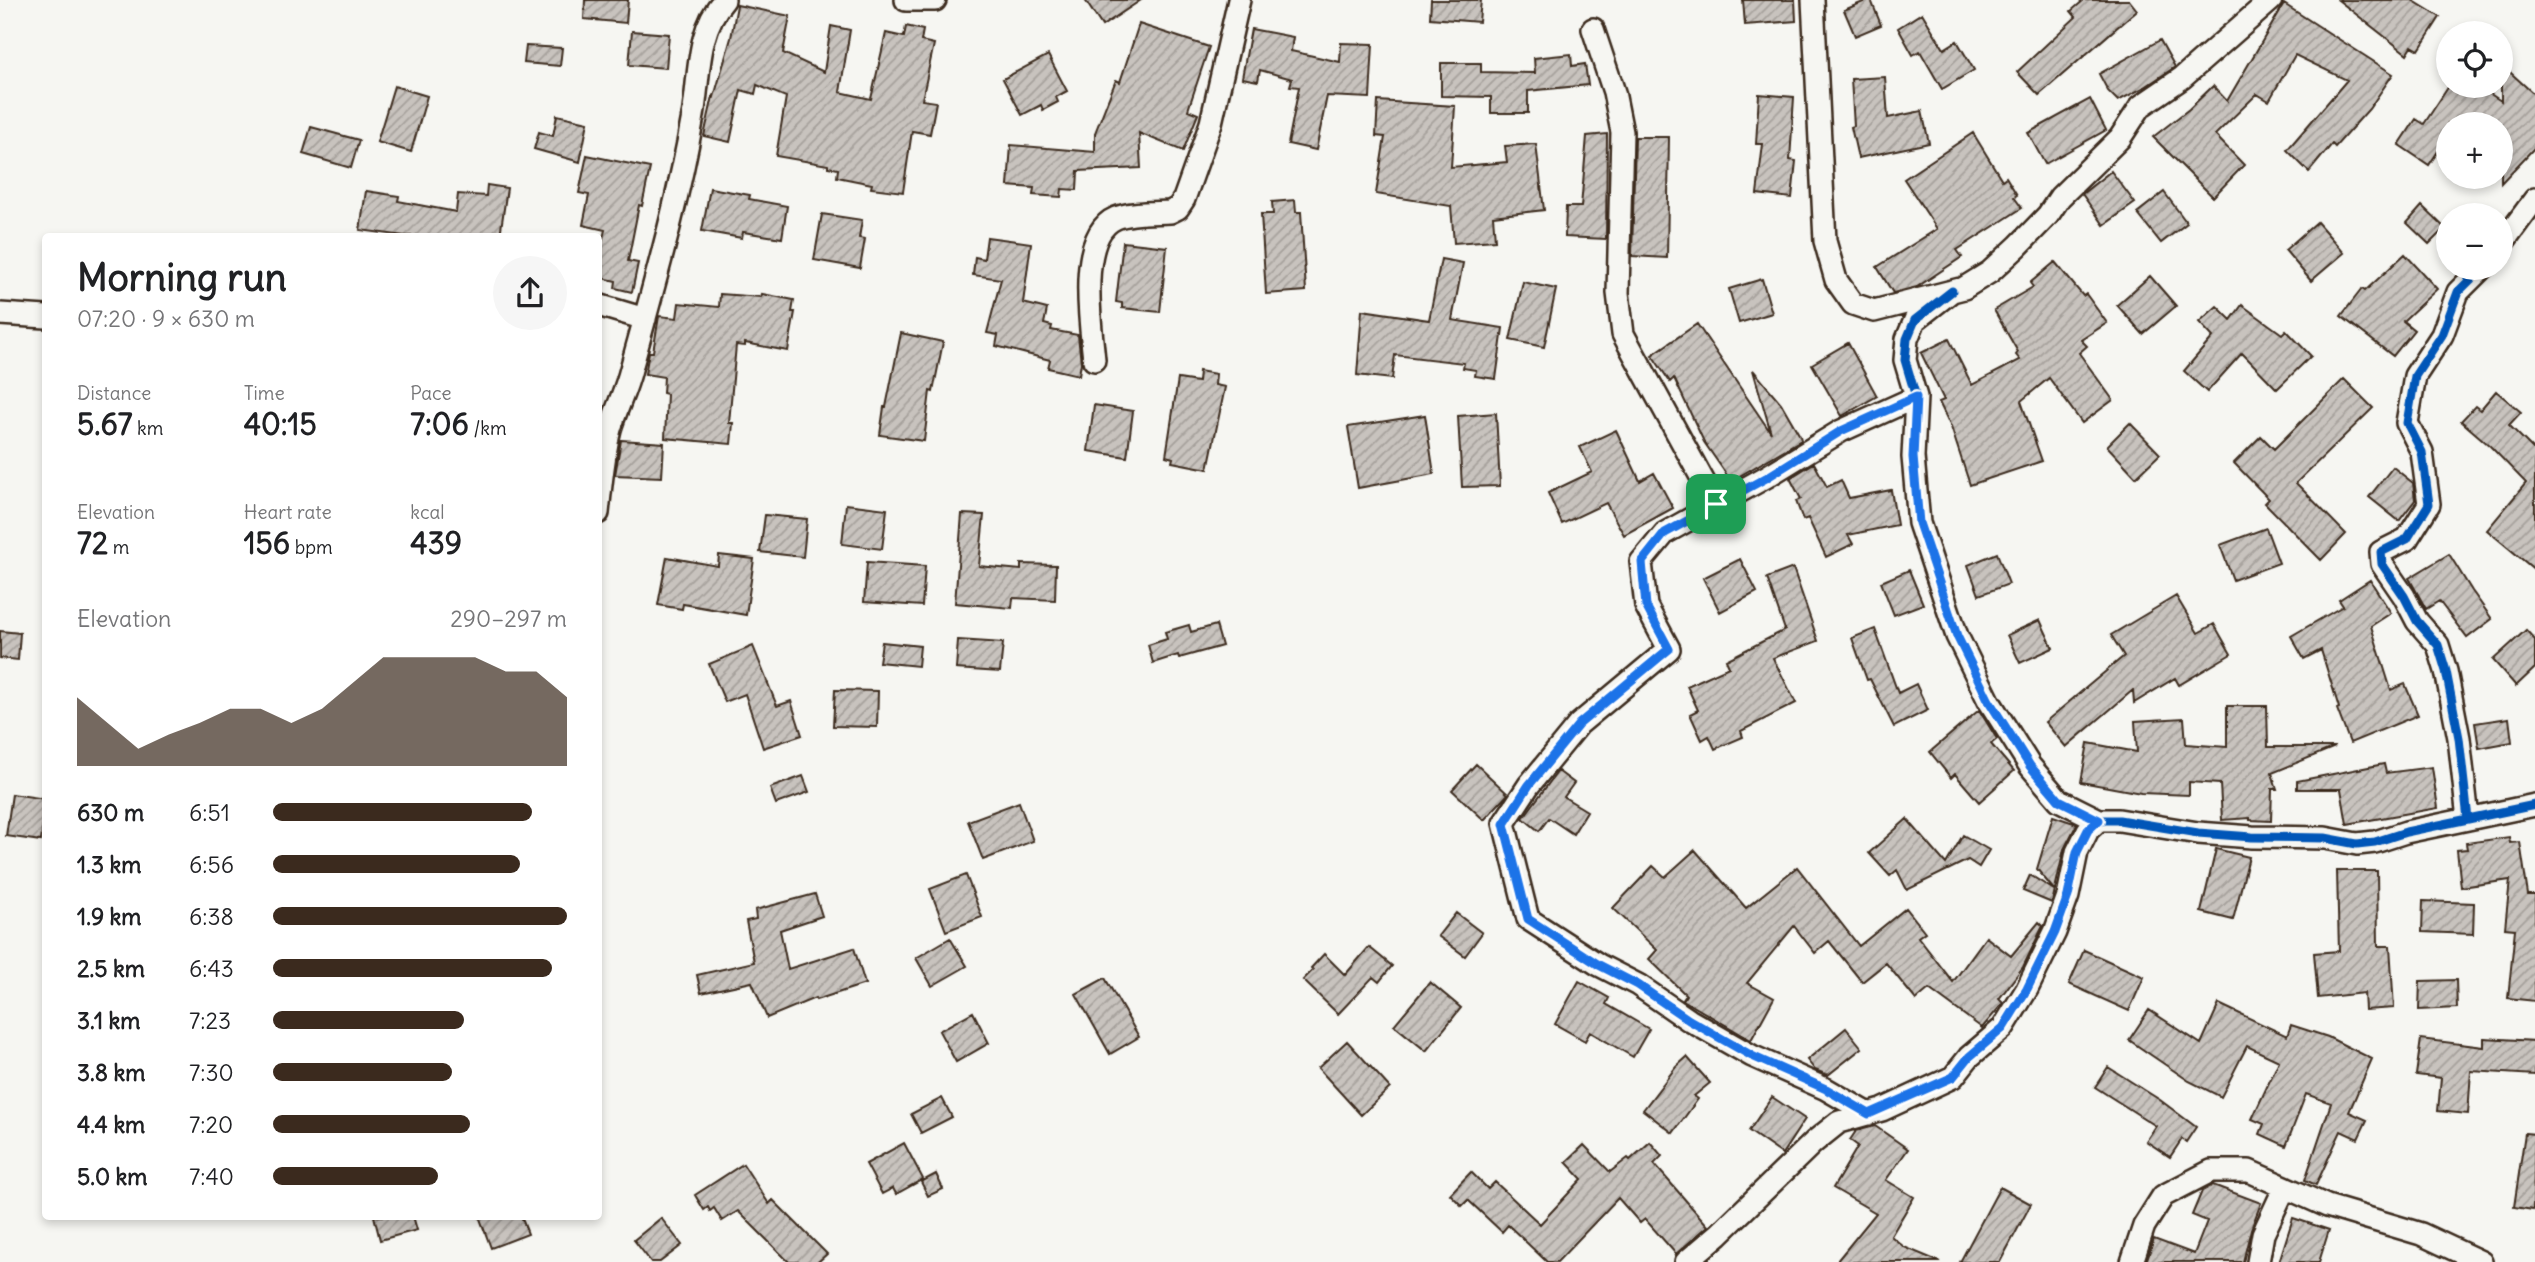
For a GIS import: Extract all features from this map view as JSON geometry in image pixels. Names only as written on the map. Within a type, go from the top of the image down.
[{"type":"street","points":[[602,471],[611,428],[628,380],[682,180],[699,82],[703,37],[715,10],[724,0]]},
{"type":"street","points":[[906,0],[935,0]]},
{"type":"street","points":[[1094,360],[1087,284],[1095,244],[1103,229],[1114,219],[1170,212],[1178,208],[1184,200],[1211,123],[1239,0]]},
{"type":"street","points":[[1813,0],[1825,241],[1836,280],[1853,303],[1874,311],[1964,288],[1990,272],[2120,138],[2141,106],[2182,78],[2271,0]]},
{"type":"street","points":[[1593,29],[1614,92],[1622,132],[1618,292],[1623,334],[1716,504]]},
{"type":"street","points":[[2513,229],[2535,199]]},
{"type":"street","points":[[2468,819],[2459,738],[2438,645],[2417,621],[2382,564],[2381,552],[2407,539],[2429,504],[2422,452],[2407,423],[2415,376],[2442,335],[2458,292],[2470,280]]},
{"type":"street","points":[[1952,291],[1915,320],[1907,339],[1905,360],[1916,397],[1913,457],[1919,523],[1957,636],[1989,701],[2030,766],[2059,800],[2099,820],[2119,820],[2198,833],[2252,838],[2325,838],[2357,844],[2535,806]]},
{"type":"street","points":[[602,306],[645,319]]},
{"type":"street","points":[[0,314],[42,317]]},
{"type":"street","points":[[1869,1114],[1826,1089],[1752,1056],[1689,1020],[1638,985],[1599,965],[1528,919],[1504,824],[1529,785],[1579,724],[1669,649],[1646,606],[1642,562],[1665,533],[1766,478],[1841,431],[1916,397]]},
{"type":"street","points":[[1686,1262],[1719,1234],[1814,1142],[1839,1122],[1869,1114],[1953,1077],[1969,1057],[2003,1028],[2027,989],[2055,932],[2068,896],[2077,852],[2088,830],[2099,820]]},
{"type":"street","points":[[2132,1262],[2144,1226],[2163,1196],[2211,1171],[2249,1171],[2327,1206],[2421,1234],[2482,1262]]},
{"type":"street","points":[[2259,1262],[2263,1234],[2285,1187]]},
{"type":"building","points":[[585,0],[628,0],[626,23],[584,19]]},
{"type":"building","points":[[1085,0],[1141,0],[1102,26]]},
{"type":"building","points":[[1431,0],[1481,0],[1479,22],[1430,18]]},
{"type":"building","points":[[1743,0],[1795,0],[1796,21],[1745,25]]},
{"type":"building","points":[[1871,0],[1881,25],[1855,36],[1844,10]]},
{"type":"building","points":[[2084,0],[2129,0],[2137,10],[2039,95],[2017,72],[2076,17],[2071,11]]},
{"type":"building","points":[[2338,0],[2412,0],[2440,17],[2419,50],[2412,46],[2407,54]]},
{"type":"building","points":[[2284,4],[2393,74],[2369,109],[2335,147],[2332,144],[2309,172],[2287,150],[2347,80],[2295,55],[2269,101],[2257,94],[2215,135],[2244,165],[2213,197],[2153,137],[2213,86],[2227,101]]},
{"type":"building","points":[[737,5],[790,16],[783,53],[824,72],[831,26],[850,30],[840,92],[871,99],[886,33],[904,37],[906,26],[923,30],[921,41],[934,44],[922,100],[936,102],[930,134],[912,131],[903,192],[871,188],[872,184],[837,177],[838,169],[828,165],[776,156],[786,97],[757,85],[755,94],[741,90],[730,142],[704,136],[731,38]]},
{"type":"building","points":[[1922,13],[1944,49],[1957,41],[1974,70],[1942,89],[1920,51],[1913,55],[1898,28]]},
{"type":"building","points":[[1139,24],[1209,47],[1188,110],[1198,114],[1183,151],[1139,133],[1141,168],[1078,171],[1077,190],[1062,189],[1061,197],[1033,195],[1034,188],[1008,186],[1011,145],[1095,152],[1095,133],[1116,80],[1120,82]]},
{"type":"building","points":[[1251,29],[1293,37],[1291,51],[1340,62],[1341,43],[1373,44],[1370,98],[1327,96],[1316,150],[1288,144],[1299,87],[1290,86],[1292,79],[1260,70],[1258,81],[1242,78]]},
{"type":"building","points":[[632,31],[669,34],[666,68],[629,65]]},
{"type":"building","points":[[2160,40],[2175,67],[2118,101],[2108,91],[2099,74]]},
{"type":"building","points":[[526,46],[562,48],[560,66],[524,63]]},
{"type":"building","points":[[1571,54],[1572,66],[1585,64],[1588,85],[1528,91],[1528,113],[1491,113],[1491,97],[1441,96],[1441,63],[1481,63],[1481,72],[1535,73],[1534,58]]},
{"type":"building","points":[[1048,55],[1067,91],[1056,97],[1058,102],[1043,110],[1041,105],[1022,115],[1003,79]]},
{"type":"building","points":[[2513,75],[2535,95],[2535,147],[2513,170],[2513,112],[2436,112],[2436,154],[2429,165],[2399,145],[2416,119],[2424,124],[2441,98],[2496,98],[2501,101],[2501,98],[2513,98]]},
{"type":"building","points":[[1885,77],[1888,118],[1922,111],[1929,143],[1858,158],[1851,127],[1854,126],[1851,79]]},
{"type":"building","points":[[394,86],[427,96],[411,152],[377,142]]},
{"type":"building","points":[[1759,94],[1794,97],[1790,160],[1796,161],[1792,198],[1757,194],[1763,144],[1756,144]]},
{"type":"building","points":[[2090,99],[2106,130],[2045,164],[2028,133]]},
{"type":"building","points":[[1378,101],[1455,106],[1451,167],[1507,162],[1505,146],[1536,144],[1544,210],[1493,216],[1495,240],[1454,243],[1451,206],[1376,194],[1385,137],[1376,136]]},
{"type":"building","points":[[557,115],[588,122],[580,162],[534,149],[539,132],[553,136]]},
{"type":"building","points":[[311,127],[359,140],[351,168],[303,154]]},
{"type":"building","points":[[1973,133],[2002,180],[2006,177],[2022,208],[1957,250],[1962,257],[1917,287],[1893,293],[1877,267],[1937,229],[1904,179]]},
{"type":"building","points":[[1607,134],[1606,239],[1565,237],[1566,207],[1581,207],[1587,136]]},
{"type":"building","points":[[1635,137],[1669,137],[1667,258],[1632,256]]},
{"type":"building","points":[[587,155],[650,168],[642,206],[639,205],[628,261],[638,263],[632,292],[615,288],[616,281],[602,278],[602,242],[605,230],[583,225],[589,195],[579,193]]},
{"type":"building","points":[[2111,171],[2135,203],[2104,225],[2082,194]]},
{"type":"building","points":[[487,185],[507,188],[500,233],[382,233],[360,230],[366,191],[399,196],[398,201],[456,212],[458,194],[486,196]]},
{"type":"building","points":[[710,188],[750,195],[749,199],[787,206],[782,238],[743,232],[742,238],[702,231]]},
{"type":"building","points":[[2164,192],[2187,223],[2161,243],[2137,213]]},
{"type":"building","points":[[1295,200],[1296,212],[1301,212],[1306,291],[1266,294],[1261,214],[1273,214],[1272,202]]},
{"type":"building","points":[[2422,206],[2436,219],[2436,237],[2429,244],[2407,223]]},
{"type":"building","points":[[822,214],[862,220],[859,238],[865,239],[860,268],[814,260]]},
{"type":"building","points":[[2317,222],[2344,253],[2311,281],[2285,250]]},
{"type":"building","points":[[987,237],[1031,243],[1023,303],[1047,309],[1044,324],[1052,326],[1051,330],[1078,335],[1081,363],[1079,375],[1048,368],[1050,360],[996,346],[998,335],[987,333],[1001,279],[973,275],[975,257],[984,259]]},
{"type":"building","points":[[1123,242],[1167,247],[1160,312],[1122,308],[1122,303],[1116,302]]},
{"type":"building","points":[[2405,254],[2437,289],[2403,321],[2414,330],[2393,356],[2341,316],[2362,289],[2365,291]]},
{"type":"building","points":[[1441,259],[1463,263],[1452,320],[1503,328],[1496,379],[1475,376],[1476,370],[1463,368],[1464,363],[1395,355],[1392,379],[1357,375],[1362,310],[1429,320]]},
{"type":"building","points":[[2055,262],[2083,296],[2086,294],[2107,323],[2081,340],[2087,346],[2079,353],[2113,400],[2082,423],[2049,378],[2021,401],[2042,461],[1970,485],[1951,427],[1939,402],[1944,400],[1921,353],[1949,339],[1972,385],[2020,360],[1994,310],[2033,287],[2030,283]]},
{"type":"building","points":[[2150,276],[2176,306],[2143,334],[2117,305]]},
{"type":"building","points":[[1762,279],[1772,313],[1739,323],[1729,289]]},
{"type":"building","points":[[1523,282],[1556,289],[1544,347],[1510,340]]},
{"type":"building","points":[[720,294],[761,297],[762,294],[794,300],[792,312],[795,312],[788,351],[745,343],[745,346],[736,345],[729,423],[733,423],[731,444],[665,438],[667,394],[663,393],[664,377],[645,374],[649,352],[653,352],[659,316],[677,318],[679,303],[719,307]]},
{"type":"building","points":[[2242,305],[2282,334],[2286,330],[2311,356],[2277,389],[2242,353],[2207,392],[2184,371],[2213,337],[2199,322],[2217,306],[2231,320]]},
{"type":"building","points":[[1697,324],[1771,433],[1753,370],[1781,403],[1801,440],[1731,481],[1704,442],[1674,378],[1670,382],[1652,355]]},
{"type":"building","points":[[901,333],[943,342],[933,392],[930,391],[924,441],[880,435]]},
{"type":"building","points":[[1848,343],[1877,396],[1842,416],[1812,364]]},
{"type":"building","points":[[1199,371],[1216,374],[1215,385],[1225,387],[1208,469],[1172,462],[1173,458],[1166,456],[1178,379],[1198,382]]},
{"type":"building","points":[[2344,379],[2373,408],[2296,483],[2346,534],[2321,560],[2265,503],[2269,499],[2234,463],[2261,436],[2274,449]]},
{"type":"building","points":[[2496,391],[2521,412],[2509,425],[2535,451],[2535,570],[2487,530],[2526,483],[2461,421],[2475,406],[2480,410]]},
{"type":"building","points":[[1094,405],[1133,411],[1127,457],[1088,451]]},
{"type":"building","points":[[1496,413],[1500,486],[1462,487],[1458,416]]},
{"type":"building","points":[[1425,415],[1434,474],[1358,488],[1348,427]]},
{"type":"building","points":[[2130,423],[2160,454],[2136,477],[2107,446]]},
{"type":"building","points":[[1616,430],[1640,481],[1654,473],[1673,508],[1624,535],[1606,503],[1562,524],[1548,493],[1592,472],[1580,447]]},
{"type":"building","points":[[621,440],[664,443],[662,477],[615,475]]},
{"type":"building","points":[[1814,463],[1827,487],[1841,480],[1849,498],[1891,490],[1897,525],[1848,535],[1853,544],[1826,557],[1808,518],[1803,520],[1796,501],[1801,499],[1790,478]]},
{"type":"building","points":[[2393,467],[2413,483],[2415,500],[2399,521],[2369,497]]},
{"type":"building","points":[[846,504],[887,509],[882,549],[842,544]]},
{"type":"building","points":[[962,514],[984,515],[979,566],[1021,570],[1021,564],[1056,565],[1055,600],[1013,598],[1012,608],[955,603]]},
{"type":"building","points":[[765,515],[807,519],[803,557],[760,552]]},
{"type":"building","points":[[2266,528],[2279,563],[2233,580],[2220,545]]},
{"type":"building","points":[[1997,553],[2009,584],[1979,595],[1968,565]]},
{"type":"building","points":[[2449,554],[2492,619],[2467,638],[2439,601],[2426,609],[2409,578]]},
{"type":"building","points":[[719,555],[754,559],[746,615],[683,604],[682,609],[658,605],[667,557],[718,566]]},
{"type":"building","points":[[1740,559],[1757,592],[1720,612],[1703,578]]},
{"type":"building","points":[[867,562],[925,566],[922,606],[864,602]]},
{"type":"building","points":[[1793,568],[1818,641],[1773,658],[1796,703],[1741,731],[1743,737],[1715,749],[1709,736],[1702,740],[1690,714],[1698,710],[1687,686],[1729,667],[1726,660],[1785,630],[1767,578]]},
{"type":"building","points":[[1909,570],[1923,604],[1894,615],[1881,582]]},
{"type":"building","points":[[2370,580],[2391,613],[2371,626],[2391,690],[2405,684],[2418,715],[2350,743],[2337,709],[2339,708],[2321,650],[2304,659],[2291,636],[2343,606],[2339,600]]},
{"type":"building","points":[[2176,596],[2198,633],[2214,624],[2231,654],[2179,685],[2175,678],[2134,703],[2133,690],[2066,747],[2045,722],[2124,656],[2111,635]]},
{"type":"building","points":[[2040,620],[2053,648],[2020,663],[2007,635]]},
{"type":"building","points":[[1189,625],[1191,632],[1216,625],[1222,646],[1153,663],[1148,645],[1167,639],[1165,632]]},
{"type":"building","points":[[1875,629],[1898,693],[1916,684],[1928,710],[1894,727],[1870,679],[1867,680],[1852,638]]},
{"type":"building","points":[[2526,630],[2535,640],[2535,668],[2516,686],[2493,660]]},
{"type":"building","points":[[0,631],[20,633],[18,660],[0,658]]},
{"type":"building","points":[[958,640],[1003,643],[1000,672],[956,669]]},
{"type":"building","points":[[882,642],[920,646],[918,666],[879,662]]},
{"type":"building","points":[[753,646],[777,706],[791,701],[802,735],[763,748],[745,694],[725,702],[709,664]]},
{"type":"building","points":[[835,690],[878,691],[877,727],[833,726]]},
{"type":"building","points":[[2227,706],[2267,706],[2268,747],[2335,747],[2272,773],[2277,789],[2272,789],[2271,821],[2250,818],[2222,820],[2220,784],[2189,782],[2189,795],[2141,793],[2081,782],[2088,743],[2137,752],[2135,721],[2184,718],[2186,744],[2227,747]]},
{"type":"building","points":[[1979,710],[1997,739],[1991,744],[2014,771],[1979,802],[1955,774],[1951,778],[1930,752]]},
{"type":"building","points":[[2509,718],[2512,742],[2479,748],[2475,723]]},
{"type":"building","points":[[1476,764],[1508,794],[1484,820],[1452,790]]},
{"type":"building","points":[[2384,764],[2386,773],[2432,767],[2438,808],[2347,824],[2341,789],[2297,789],[2297,781]]},
{"type":"building","points":[[1558,771],[1574,783],[1564,797],[1587,811],[1573,834],[1549,818],[1539,831],[1523,818]]},
{"type":"building","points":[[803,776],[809,792],[776,804],[770,788]]},
{"type":"building","points":[[12,794],[42,798],[41,841],[6,836]]},
{"type":"building","points":[[1019,802],[1033,841],[983,860],[968,821]]},
{"type":"building","points":[[2053,816],[2077,824],[2064,849],[2052,903],[2023,891],[2030,875],[2054,890],[2037,869]]},
{"type":"building","points":[[1907,819],[1946,864],[1963,835],[1989,850],[1979,867],[1968,860],[1907,890],[1897,870],[1890,876],[1869,853]]},
{"type":"building","points":[[2509,837],[2510,843],[2520,842],[2528,895],[2535,895],[2535,1001],[2508,998],[2515,929],[2505,928],[2510,880],[2461,887],[2457,850],[2467,849],[2466,843]]},
{"type":"building","points":[[2216,849],[2249,857],[2233,920],[2201,912]]},
{"type":"building","points":[[1695,850],[1746,908],[1797,867],[1859,946],[1906,908],[1925,932],[1918,937],[1953,982],[1986,937],[2011,956],[2039,922],[2043,926],[2023,967],[1999,999],[2003,1003],[1982,1028],[1929,989],[1916,1000],[1886,963],[1862,982],[1829,941],[1815,953],[1794,926],[1747,983],[1774,998],[1751,1040],[1683,1000],[1686,995],[1649,959],[1657,950],[1613,908],[1653,866],[1665,877]]},
{"type":"building","points":[[2337,871],[2377,871],[2378,946],[2390,946],[2394,1008],[2365,1010],[2364,993],[2318,998],[2314,953],[2339,951]]},
{"type":"building","points":[[966,875],[982,917],[946,931],[930,889]]},
{"type":"building","points":[[815,894],[822,916],[780,930],[788,969],[854,948],[865,984],[816,1000],[815,998],[767,1018],[752,982],[701,993],[697,975],[754,962],[746,921],[756,919],[755,910]]},
{"type":"building","points":[[2423,901],[2474,903],[2473,934],[2422,932]]},
{"type":"building","points":[[1456,913],[1482,933],[1465,956],[1438,936]]},
{"type":"building","points":[[950,938],[967,966],[932,986],[916,958]]},
{"type":"building","points":[[1369,947],[1392,966],[1379,982],[1373,977],[1338,1014],[1303,980],[1324,954],[1345,975]]},
{"type":"building","points":[[2084,950],[2144,977],[2129,1011],[2069,984]]},
{"type":"building","points":[[1105,978],[1139,1037],[1110,1054],[1076,994]]},
{"type":"building","points":[[2456,980],[2457,1008],[2419,1010],[2420,981]]},
{"type":"building","points":[[1579,981],[1609,998],[1606,1004],[1649,1029],[1633,1057],[1590,1032],[1585,1041],[1555,1024]]},
{"type":"building","points":[[1430,982],[1461,1008],[1426,1051],[1394,1025]]},
{"type":"building","points":[[2219,1004],[2287,1036],[2291,1025],[2328,1037],[2372,1059],[2349,1112],[2367,1120],[2358,1139],[2341,1131],[2316,1185],[2305,1180],[2331,1103],[2306,1094],[2286,1146],[2260,1134],[2264,1124],[2252,1119],[2279,1061],[2247,1046],[2221,1097],[2189,1081],[2129,1040],[2149,1010],[2201,1044]]},
{"type":"building","points":[[973,1012],[989,1043],[956,1062],[939,1031]]},
{"type":"building","points":[[1846,1028],[1862,1048],[1828,1075],[1815,1070],[1807,1060]]},
{"type":"building","points":[[2484,1038],[2535,1041],[2535,1075],[2471,1071],[2468,1114],[2438,1111],[2441,1078],[2416,1075],[2421,1039],[2484,1047]]},
{"type":"building","points":[[1347,1041],[1390,1088],[1361,1115],[1318,1068]]},
{"type":"building","points":[[1687,1057],[1710,1083],[1694,1096],[1698,1099],[1673,1133],[1643,1110]]},
{"type":"building","points":[[2108,1067],[2196,1127],[2186,1142],[2182,1139],[2170,1157],[2146,1141],[2156,1126],[2095,1087]]},
{"type":"building","points":[[1772,1097],[1805,1119],[1782,1154],[1749,1131]]},
{"type":"building","points":[[942,1098],[952,1117],[921,1133],[911,1114]]},
{"type":"building","points":[[1875,1126],[1908,1149],[1886,1180],[1914,1197],[1891,1236],[1904,1247],[1940,1262],[1836,1262],[1876,1213],[1833,1188],[1858,1146],[1850,1140],[1856,1131]]},
{"type":"building","points":[[2525,1133],[2535,1134],[2533,1210],[2514,1207]]},
{"type":"building","points":[[1650,1142],[1662,1156],[1654,1164],[1708,1226],[1676,1254],[1645,1219],[1640,1223],[1618,1198],[1557,1262],[1547,1262],[1508,1225],[1502,1232],[1468,1200],[1462,1206],[1450,1194],[1471,1172],[1488,1189],[1495,1182],[1540,1224],[1582,1179],[1566,1162],[1584,1145],[1610,1172],[1628,1158],[1630,1160]]},
{"type":"building","points":[[904,1143],[923,1179],[896,1194],[893,1188],[882,1194],[866,1164]]},
{"type":"building","points":[[743,1164],[769,1204],[773,1200],[827,1254],[818,1262],[789,1262],[738,1211],[722,1221],[714,1208],[710,1211],[708,1207],[704,1210],[695,1195]]},
{"type":"building","points":[[936,1174],[943,1189],[928,1196],[921,1182]]},
{"type":"building","points":[[2213,1185],[2261,1203],[2243,1262],[2146,1262],[2154,1239],[2194,1254],[2207,1221],[2192,1215],[2202,1191]]},
{"type":"building","points":[[2000,1187],[2031,1204],[2000,1262],[1960,1262]]},
{"type":"building","points":[[661,1218],[682,1245],[660,1262],[651,1262],[634,1240]]},
{"type":"building","points":[[2293,1218],[2329,1230],[2319,1262],[2279,1262]]},
{"type":"building","points":[[375,1220],[414,1220],[417,1230],[380,1240]]},
{"type":"building","points":[[480,1220],[523,1220],[528,1234],[491,1248]]},
{"type":"cycle path","points":[[2468,819],[2459,738],[2438,645],[2417,621],[2382,564],[2381,552],[2407,539],[2429,504],[2422,452],[2407,423],[2415,376],[2442,335],[2458,292],[2470,280]]},
{"type":"cycle path","points":[[1952,291],[1915,320],[1907,339],[1905,360],[1916,397],[1913,457],[1919,523],[1957,636],[1989,701],[2030,766],[2059,800],[2099,820],[2119,820],[2198,833],[2325,838],[2357,844],[2535,805]]},
{"type":"cycle path","points":[[1869,1114],[1826,1089],[1752,1056],[1689,1020],[1638,985],[1599,965],[1528,919],[1504,823],[1529,785],[1579,724],[1669,649],[1646,606],[1641,562],[1665,533],[1766,477],[1841,431],[1916,397]]},
{"type":"route","points":[[1916,397],[1913,457],[1919,523],[1957,636],[1989,701],[2030,766],[2059,800],[2099,820],[2088,830],[2077,852],[2068,896],[2055,932],[2027,989],[2003,1028],[1969,1057],[1953,1077],[1869,1114],[1826,1089],[1752,1056],[1689,1020],[1638,985],[1599,965],[1528,919],[1504,824],[1529,785],[1579,724],[1669,649],[1646,606],[1642,562],[1665,533],[1716,504],[1766,478],[1841,431],[1916,397]]}]
